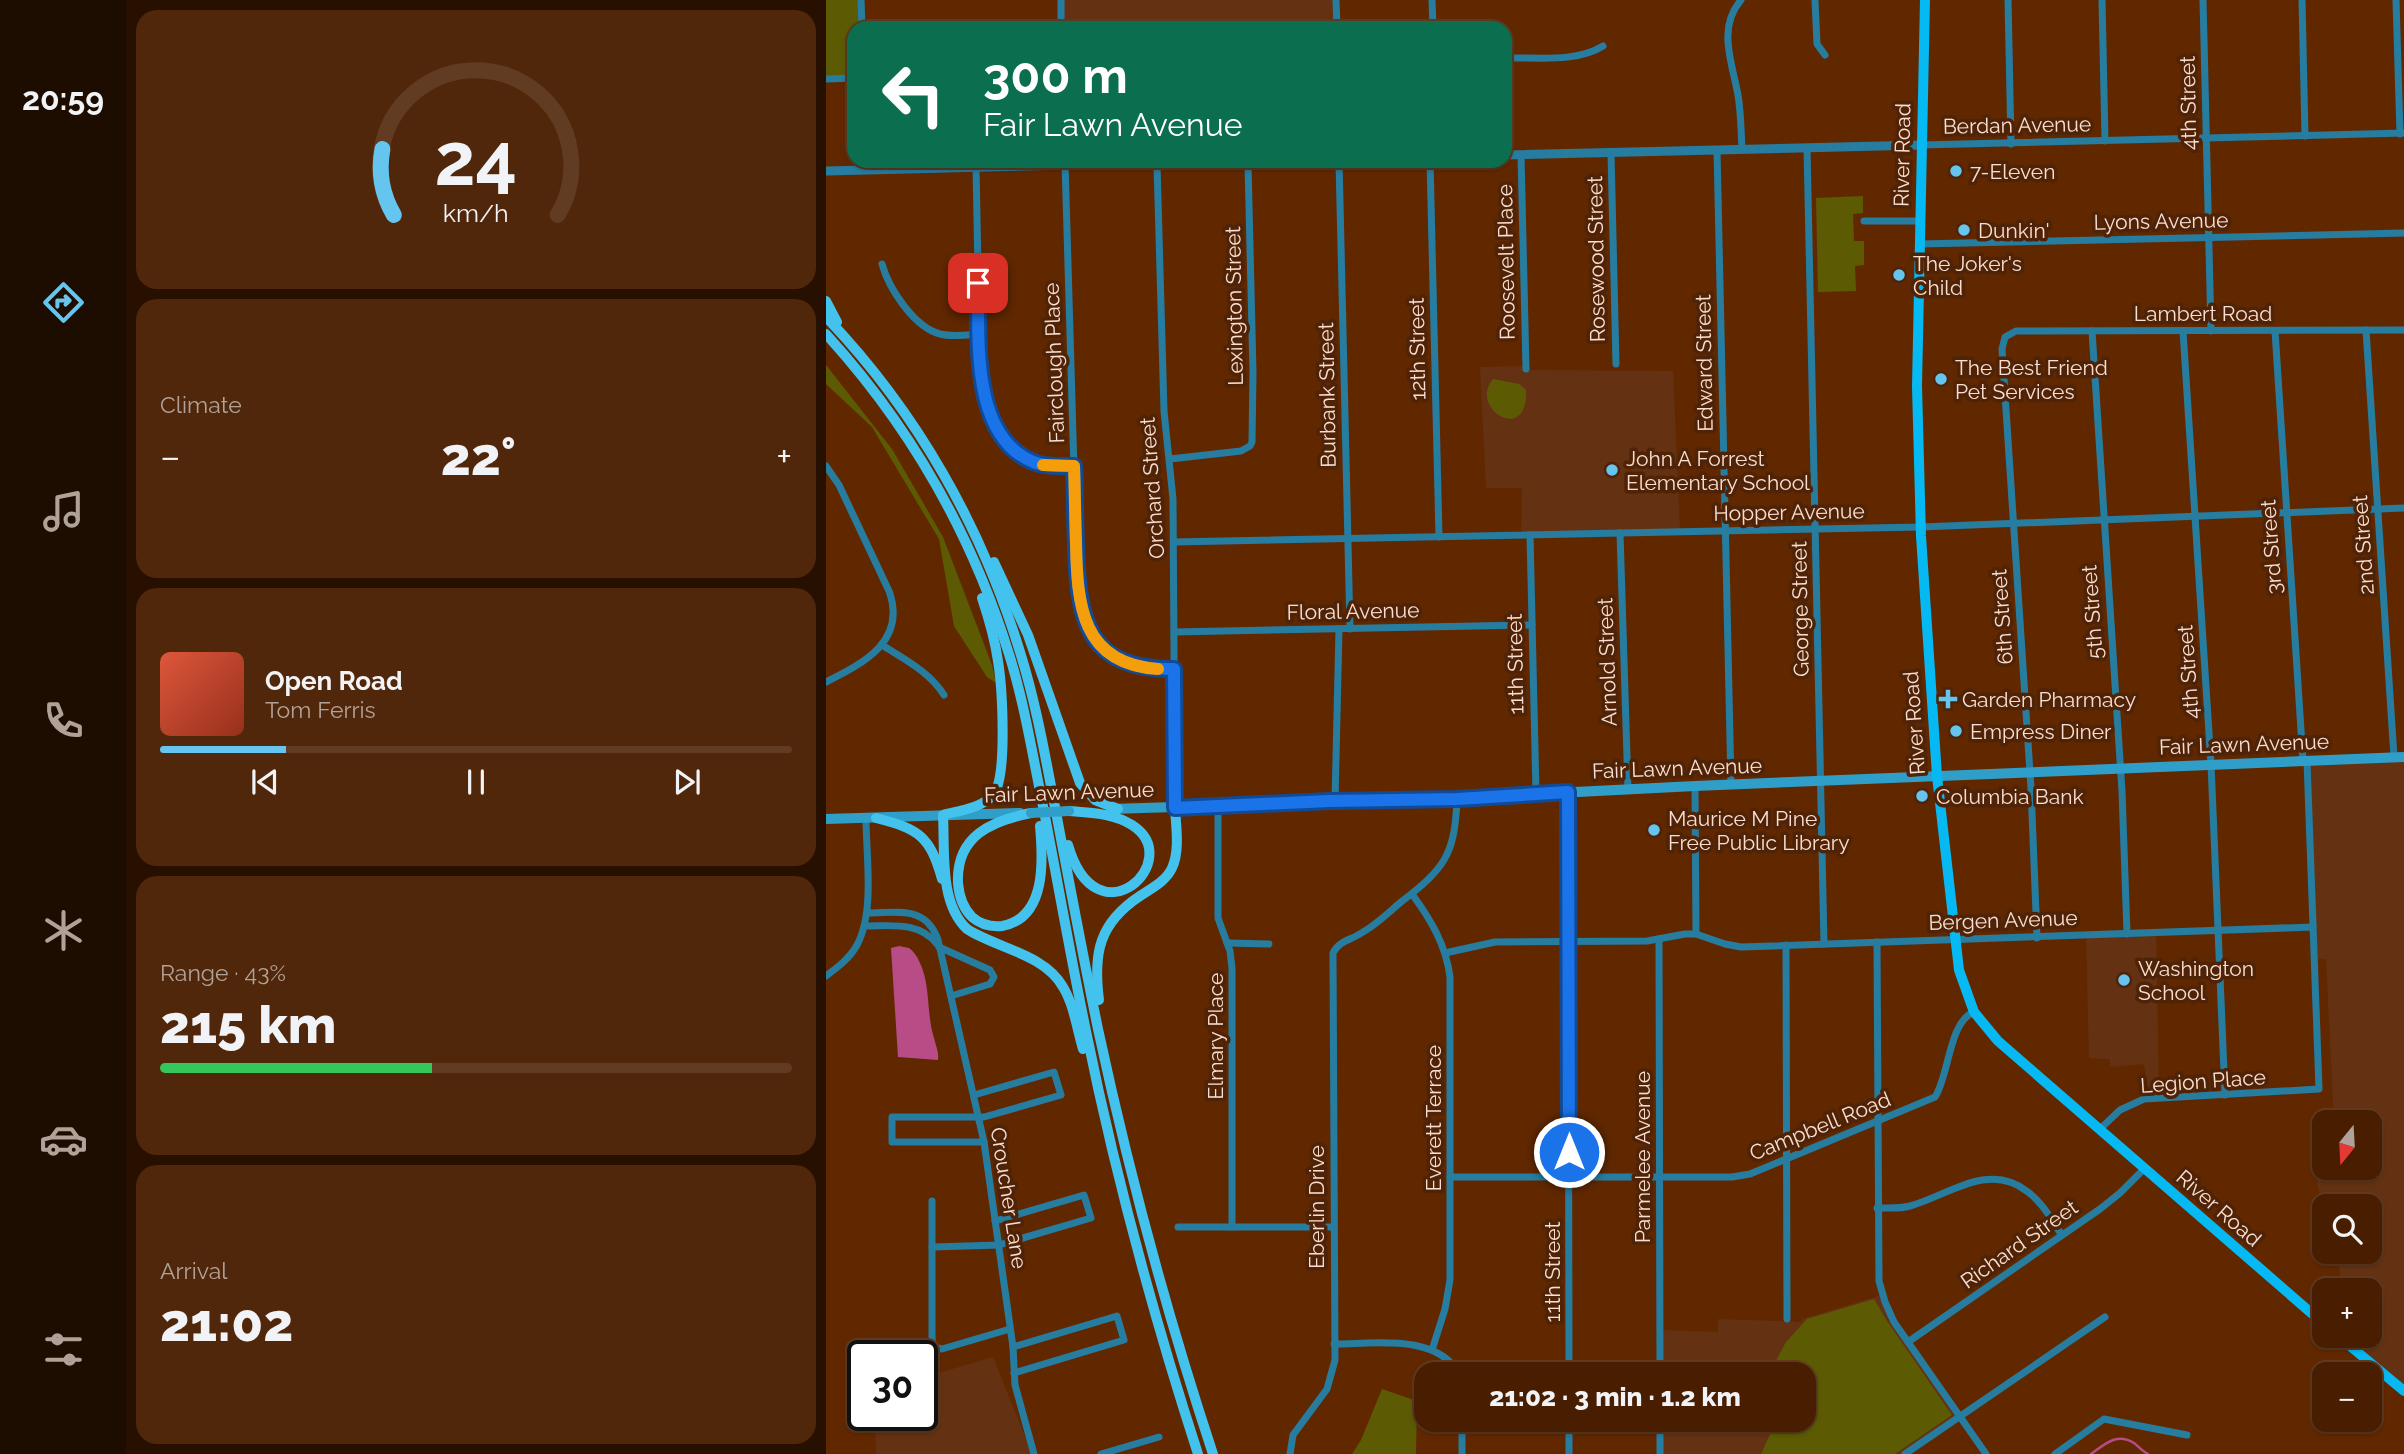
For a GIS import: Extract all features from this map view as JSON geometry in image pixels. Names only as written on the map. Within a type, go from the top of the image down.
[{"type":"highway","points":[[826,301],[834,317],[923,441],[961,519],[1004,639],[1041,766],[1069,849],[1082,876],[1096,888],[1114,892],[1123,891],[1138,881],[1149,859],[1146,841],[1136,828],[1105,815],[1069,811]]},
{"type":"highway","points":[[826,317],[872,370]]},
{"type":"highway","points":[[826,334],[898,423],[961,519],[997,567],[1028,635],[1080,782],[1095,800],[1118,809]]},
{"type":"highway","points":[[949,902],[943,816],[988,800],[996,790],[1001,775],[1002,719],[998,663],[961,519]]},
{"type":"highway","points":[[1031,813],[990,825],[973,839],[962,857],[958,877],[960,897],[968,913],[982,924],[999,926],[1015,921],[1029,908],[1039,886],[1043,856],[1041,766]]},
{"type":"highway","points":[[1041,766],[1108,1072],[1154,1261],[1213,1454]]},
{"type":"highway","points":[[1041,766],[1086,1029],[1112,1147]]},
{"type":"highway","points":[[1108,1072],[1097,983],[1099,948],[1109,923],[1120,910],[1159,884],[1171,871],[1175,854],[1175,808]]},
{"type":"highway","points":[[871,818],[911,828],[928,841],[937,859],[949,902],[959,922],[967,929],[1035,962],[1053,974],[1069,999],[1112,1147],[1152,1300],[1198,1454]]},
{"type":"main road","name":"River Road","points":[[1925,0],[1917,350],[1921,527],[1937,776],[1954,940],[1961,977],[1974,1012],[1998,1041],[2312,1314]]},
{"type":"main road","name":"Fair Lawn Avenue","points":[[826,819],[1457,799],[1536,793],[2399,757]]},
{"type":"main road","points":[[2353,1348],[2404,1391]]},
{"type":"street","points":[[861,0],[862,21]]},
{"type":"street","points":[[1061,0],[1061,21]]},
{"type":"street","points":[[1336,0],[1336,21]]},
{"type":"street","points":[[1432,0],[1433,21]]},
{"type":"street","points":[[1741,0],[1732,14],[1727,33],[1740,109],[1742,149]]},
{"type":"street","points":[[1815,0],[1817,44],[1825,55]]},
{"type":"street","points":[[2008,0],[2011,144]]},
{"type":"street","points":[[2102,0],[2105,141]]},
{"type":"street","name":"4th Street","points":[[2203,0],[2211,331]]},
{"type":"street","points":[[2302,0],[2305,136]]},
{"type":"street","points":[[2396,0],[2402,134]]},
{"type":"street","points":[[1512,58],[1575,56],[1603,46]]},
{"type":"street","points":[[826,79],[847,78]]},
{"type":"street","name":"Berdan Avenue","points":[[1512,155],[2402,134]]},
{"type":"street","name":"George Street","points":[[1807,148],[1824,944]]},
{"type":"street","name":"Edward Street","points":[[1717,150],[1731,785]]},
{"type":"street","name":"Rosewood Street","points":[[1611,153],[1616,364]]},
{"type":"street","name":"Roosevelt Place","points":[[1521,155],[1526,369]]},
{"type":"street","points":[[826,171],[849,168]]},
{"type":"street","points":[[976,168],[979,334],[983,394],[1004,438],[1018,453],[1037,464],[1074,466]]},
{"type":"street","name":"Fairclough Place","points":[[1065,168],[1078,586],[1082,611],[1091,634],[1104,650],[1123,662],[1144,668],[1174,669]]},
{"type":"street","name":"Orchard Street","points":[[1157,168],[1163,388],[1174,542],[1175,808]]},
{"type":"street","name":"Lexington Street","points":[[1170,459],[1241,451],[1250,446],[1253,373],[1248,168]]},
{"type":"street","name":"Burbank Street","points":[[1339,168],[1350,629]]},
{"type":"street","name":"12th Street","points":[[1430,168],[1439,537]]},
{"type":"street","points":[[1864,222],[1920,221]]},
{"type":"street","name":"Lyons Avenue","points":[[1919,244],[2404,233]]},
{"type":"street","points":[[882,264],[893,291],[928,328],[942,334],[979,334]]},
{"type":"street","name":"2nd Street","points":[[2366,330],[2399,757]]},
{"type":"street","name":"Lambert Road","points":[[2005,337],[2016,331],[2404,330]]},
{"type":"street","name":"5th Street","points":[[2092,331],[2120,768],[2127,934]]},
{"type":"street","name":"4th Street","points":[[2183,331],[2211,764],[2225,1095]]},
{"type":"street","name":"3rd Street","points":[[2275,331],[2305,761],[2319,1089]]},
{"type":"street","name":"6th Street","points":[[2005,337],[2002,349],[2029,772],[2036,938]]},
{"type":"street","points":[[826,466],[839,485],[891,596],[892,616],[883,645],[866,661],[826,682]]},
{"type":"street","name":"Hopper Avenue","points":[[1174,542],[1921,527],[2404,508]]},
{"type":"street","name":"Arnold Street","points":[[1620,533],[1628,789]]},
{"type":"street","name":"11th Street","points":[[1530,535],[1536,793]]},
{"type":"street","name":"Floral Avenue","points":[[1174,632],[1532,625]]},
{"type":"street","points":[[1335,801],[1339,629]]},
{"type":"street","points":[[883,645],[924,672],[939,686],[944,695]]},
{"type":"street","points":[[1445,953],[1495,942],[1659,939],[1696,934],[1695,786]]},
{"type":"street","name":"11th Street","points":[[1568,792],[1569,1362]]},
{"type":"street","points":[[1412,894],[1438,870],[1450,850],[1456,827],[1457,799]]},
{"type":"street","name":"Elmary Place","points":[[1218,807],[1218,918],[1232,968],[1232,1227]]},
{"type":"street","points":[[826,976],[853,951],[865,926],[871,818]]},
{"type":"street","name":"Eberlin Drive","points":[[1290,1454],[1297,1426],[1322,1398],[1331,1379],[1335,1344],[1333,953],[1335,947],[1369,929],[1412,894]]},
{"type":"street","name":"Everett Terrace","points":[[1412,894],[1436,930],[1445,953],[1450,989],[1450,1280],[1446,1309],[1432,1350]]},
{"type":"street","name":"Croucher Lane","points":[[867,913],[905,913],[920,916],[932,927],[939,947],[984,1142],[1013,1347],[1017,1395],[1034,1454]]},
{"type":"street","points":[[865,926],[918,928],[939,947],[990,970],[994,977],[990,984],[951,996]]},
{"type":"street","name":"Bergen Avenue","points":[[1696,934],[1733,946],[2314,927]]},
{"type":"street","name":"Parmelee Avenue","points":[[1659,939],[1660,1362]]},
{"type":"street","points":[[1877,942],[1879,1281],[1889,1312],[1986,1454]]},
{"type":"street","points":[[1227,943],[1269,944]]},
{"type":"street","points":[[1786,945],[1787,1318]]},
{"type":"street","name":"Campbell Road","points":[[1450,1177],[1741,1177],[1935,1097],[1959,1026],[1968,1014],[1974,1012]]},
{"type":"street","points":[[974,1095],[1054,1072],[1061,1095],[989,1117],[892,1117],[892,1142],[984,1142]]},
{"type":"street","name":"Legion Place","points":[[2099,1130],[2120,1110],[2150,1098],[2319,1089]]},
{"type":"street","name":"Richard Street","points":[[1908,1342],[2110,1202],[2144,1169]]},
{"type":"street","points":[[1877,1208],[1906,1207],[1976,1180],[1996,1179],[2027,1191],[2062,1235]]},
{"type":"street","points":[[932,1247],[999,1245],[1091,1218],[1084,1195],[995,1221]]},
{"type":"street","points":[[932,1202],[934,1347],[942,1349],[1010,1329]]},
{"type":"street","points":[[1178,1227],[1334,1227]]},
{"type":"street","points":[[1013,1347],[1117,1316],[1124,1340],[1014,1373]]},
{"type":"street","points":[[1905,1454],[2105,1317]]},
{"type":"street","points":[[1335,1344],[1409,1345],[1432,1350],[1450,1362]]},
{"type":"street","points":[[2055,1454],[2104,1419],[2187,1435]]},
{"type":"street","points":[[1462,1432],[1462,1454]]},
{"type":"street","points":[[1569,1432],[1569,1454]]},
{"type":"street","points":[[1660,1432],[1660,1454]]},
{"type":"street","points":[[1101,1454],[1159,1437]]},
{"type":"shaded area","points":[[826,0],[861,0],[862,21],[847,21],[847,78],[826,79]]},
{"type":"shaded area","points":[[1061,0],[1336,0],[1337,21],[1061,21]]},
{"type":"shaded area","points":[[1863,196],[1863,213],[1853,214],[1854,241],[1864,241],[1864,265],[1855,266],[1856,291],[1818,292],[1816,198]]},
{"type":"shaded area","points":[[826,365],[892,449],[943,537],[992,665],[996,683],[987,677],[954,626],[939,539],[872,427],[826,384]]},
{"type":"shaded area","points":[[1526,366],[1526,370],[1673,371],[1680,532],[1521,535],[1522,488],[1486,488],[1480,367]]},
{"type":"shaded area","points":[[1493,379],[1519,384],[1526,390],[1524,407],[1518,416],[1510,419],[1493,410],[1488,401],[1487,390]]},
{"type":"shaded area","points":[[2404,757],[2404,1391],[2382,1373],[2382,1362],[2369,1362],[2353,1348],[2382,1348],[2382,1278],[2340,1278],[2336,1264],[2382,1264],[2382,1194],[2320,1194],[2317,1180],[2382,1180],[2382,1110],[2333,1110],[2326,959],[2313,959],[2307,761]]},
{"type":"shaded area","points":[[2156,933],[2159,1098],[2150,1099],[2144,1064],[2110,1067],[2110,1059],[2089,1058],[2086,935]]},
{"type":"shaded area","points":[[899,946],[912,951],[923,970],[938,1060],[898,1057],[891,948]]},
{"type":"shaded area","points":[[1882,1295],[1960,1416],[1905,1454],[1660,1454],[1660,1432],[1816,1432],[1816,1362],[1660,1362],[1660,1330],[1718,1332],[1718,1319],[1801,1322],[1802,1319]]},
{"type":"shaded area","points":[[1874,1299],[1952,1415],[1895,1454],[1761,1454],[1771,1432],[1816,1432],[1816,1362],[1775,1362],[1786,1342],[1807,1319]]},
{"type":"shaded area","points":[[993,1357],[1032,1454],[876,1454],[875,1431],[938,1431],[938,1373]]},
{"type":"shaded area","points":[[1382,1389],[1414,1400],[1416,1454],[1352,1454],[1361,1440]]},
{"type":"waterway","points":[[2091,1454],[2117,1439],[2128,1440],[2148,1454]]},
{"type":"slow traffic","points":[[1043,465],[1074,466],[1078,586],[1082,611],[1091,634],[1113,657],[1134,666],[1158,669]]},
{"type":"place","name":"7-Eleven","points":[[1956,171]]},
{"type":"place","name":"Dunkin'","points":[[1964,230]]},
{"type":"place","name":"The Joker's Child","points":[[1899,275]]},
{"type":"place","name":"The Best Friend Pet Services","points":[[1941,379]]},
{"type":"place","name":"John A Forrest Elementary School","points":[[1612,470]]},
{"type":"place","name":"Garden Pharmacy","points":[[1948,699]]},
{"type":"place","name":"Empress Diner","points":[[1956,731]]},
{"type":"place","name":"Columbia Bank","points":[[1922,796]]},
{"type":"place","name":"Maurice M Pine Free Public Library","points":[[1654,830]]},
{"type":"place","name":"Washington School","points":[[2124,980]]},
{"type":"route","points":[[978,283],[981,383],[992,417],[1004,438],[1027,459],[1047,466],[1074,466],[1078,586],[1082,611],[1091,634],[1104,650],[1123,662],[1144,668],[1174,669],[1175,808],[1457,799],[1568,792],[1569,1152]]}]
